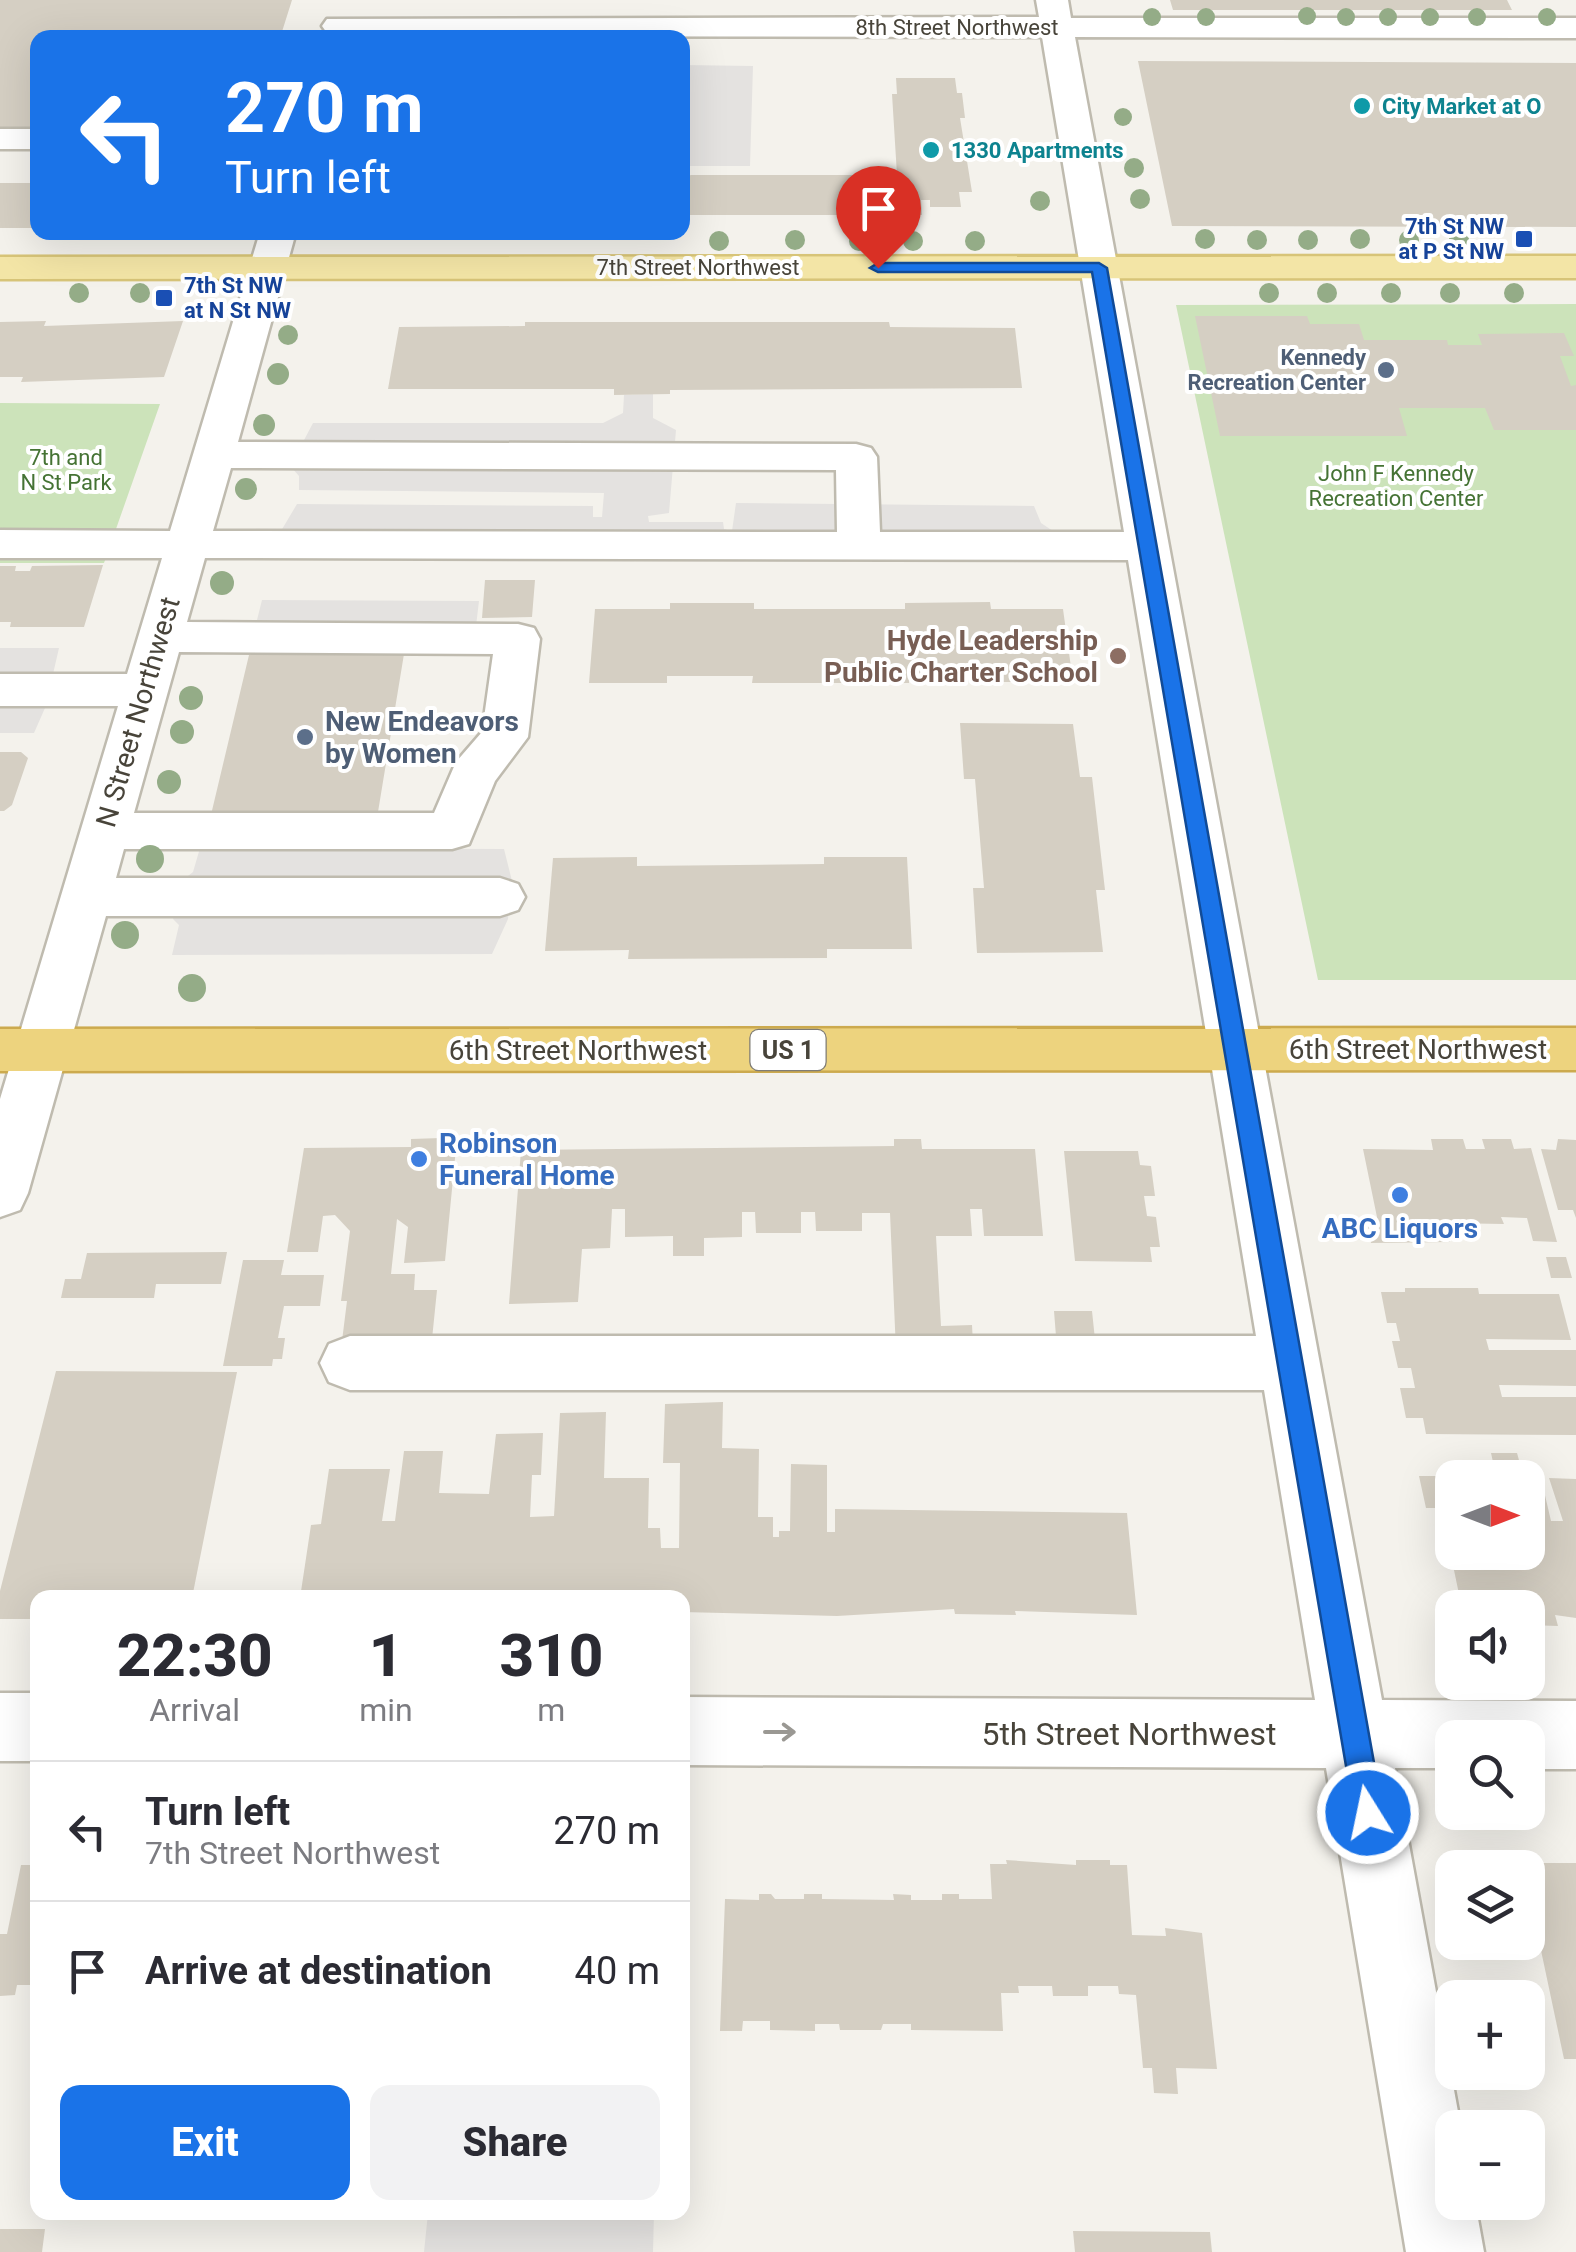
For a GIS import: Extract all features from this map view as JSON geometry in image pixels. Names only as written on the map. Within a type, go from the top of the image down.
[{"type":"highway","name":"6th Street Northwest","points":[[20,1050],[1576,1049]]},
{"type":"main road","name":"7th Street Northwest","points":[[0,268],[273,250],[1099,268],[1576,268]]},
{"type":"street","name":"8th Street Northwest","points":[[339,21],[1055,14],[1576,28]]},
{"type":"street","points":[[1055,14],[1444,2252]]},
{"type":"street","points":[[0,139],[30,139]]},
{"type":"street","name":"N Street Northwest","points":[[0,1193],[20,1050],[85,897],[273,250]]},
{"type":"street","points":[[214,454],[856,457],[859,545]]},
{"type":"street","points":[[0,544],[1148,546]]},
{"type":"street","points":[[104,831],[452,831],[473,774],[506,737],[518,639],[160,637]]},
{"type":"street","points":[[0,690],[145,690]]},
{"type":"street","points":[[85,897],[500,897]]},
{"type":"street","points":[[350,1364],[1290,1364]]},
{"type":"street","points":[[0,1727],[30,1727]]},
{"type":"street","name":"5th Street Northwest","points":[[690,1731],[1576,1736]]},
{"type":"green space","name":"John F Kennedy Recreation Center","points":[[1576,304],[1576,980],[1318,980],[1176,305]]},
{"type":"green space","name":"7th and N St Park","points":[[0,403],[160,404],[104,563],[0,563]]},
{"type":"shaded area","points":[[690,65],[753,66],[750,166],[690,166]]},
{"type":"shaded area","points":[[653,394],[653,418],[676,430],[669,513],[648,516],[649,522],[723,522],[724,529],[732,531],[736,503],[1034,506],[1041,523],[1059,535],[281,531],[297,504],[593,506],[593,517],[602,517],[604,493],[299,490],[299,476],[292,468],[294,445],[303,442],[313,423],[603,423],[623,413],[624,395]]},
{"type":"shaded area","points":[[262,600],[479,601],[476,626],[250,627],[257,620]]},
{"type":"shaded area","points":[[0,648],[59,648],[53,674],[92,676],[82,707],[45,708],[34,733],[0,733]]},
{"type":"shaded area","points":[[200,848],[504,849],[512,881],[508,919],[492,954],[172,955],[179,925],[173,919],[183,880],[193,872]]},
{"type":"shaded area","points":[[427,2220],[654,2220],[653,2252],[424,2252]]},
{"type":"building","points":[[0,0],[292,0],[283,30],[30,30],[30,134],[0,134]]},
{"type":"building","points":[[1170,0],[1507,0],[1512,10],[1173,10]]},
{"type":"building","name":"City Market at O","points":[[1138,61],[1576,63],[1576,227],[1172,226]]},
{"type":"building","name":"1330 Apartments","points":[[896,78],[955,78],[957,93],[962,93],[965,118],[960,118],[972,192],[959,192],[961,207],[930,207],[930,200],[921,200],[922,215],[690,215],[691,175],[897,175],[892,94],[897,94]]},
{"type":"building","points":[[0,183],[30,183],[30,228],[0,228]]},
{"type":"building","name":"Kennedy Recreation Center","points":[[1195,316],[1307,316],[1310,324],[1359,324],[1364,340],[1447,340],[1448,345],[1482,345],[1478,334],[1564,333],[1574,356],[1560,356],[1571,386],[1576,385],[1576,430],[1494,430],[1485,408],[1399,408],[1407,436],[1220,436]]},
{"type":"building","points":[[46,321],[44,326],[183,321],[164,377],[21,382],[23,377],[0,377],[0,322]]},
{"type":"building","points":[[525,322],[889,322],[890,327],[1015,328],[1022,388],[670,390],[670,394],[614,395],[614,389],[388,389],[399,327],[525,326]]},
{"type":"building","points":[[103,565],[84,627],[10,627],[11,622],[0,622],[0,566],[30,571],[32,566]]},
{"type":"building","points":[[485,580],[535,580],[532,617],[482,618]]},
{"type":"building","points":[[990,602],[991,609],[1063,609],[1073,682],[996,682],[995,675],[909,675],[909,683],[752,683],[753,676],[667,676],[667,683],[589,683],[595,609],[670,609],[670,603],[754,603],[754,609],[905,609],[905,603]]},
{"type":"building","points":[[404,654],[377,818],[210,819],[249,655]]},
{"type":"building","points":[[960,723],[1073,724],[1080,777],[1092,777],[1105,890],[1096,890],[1103,952],[977,953],[973,888],[984,888],[975,779],[964,779]]},
{"type":"building","points":[[0,752],[21,752],[28,758],[12,805],[4,811],[0,811]]},
{"type":"building","points":[[637,857],[637,866],[824,864],[824,857],[907,857],[912,949],[827,949],[827,958],[628,959],[629,950],[545,951],[553,858]]},
{"type":"building","points":[[441,1138],[439,1148],[456,1148],[445,1261],[404,1263],[408,1227],[397,1219],[391,1274],[415,1274],[414,1290],[437,1290],[431,1349],[342,1341],[347,1301],[341,1301],[350,1231],[335,1215],[323,1216],[318,1252],[287,1252],[304,1148],[411,1147],[411,1139]]},
{"type":"building","points":[[894,1139],[921,1139],[922,1149],[1035,1149],[1043,1236],[984,1236],[982,1209],[970,1209],[972,1236],[936,1236],[941,1326],[972,1325],[973,1344],[896,1351],[890,1213],[862,1213],[862,1231],[816,1231],[815,1212],[801,1212],[801,1233],[756,1233],[755,1212],[742,1212],[742,1237],[704,1238],[704,1256],[673,1256],[673,1236],[625,1237],[625,1209],[612,1209],[610,1248],[582,1249],[578,1302],[509,1304],[521,1150],[894,1146]]},
{"type":"building","points":[[1431,1139],[1463,1139],[1466,1149],[1485,1149],[1482,1139],[1511,1139],[1514,1149],[1531,1148],[1557,1242],[1533,1241],[1527,1218],[1501,1217],[1504,1224],[1447,1223],[1450,1242],[1371,1243],[1367,1222],[1378,1222],[1363,1149],[1433,1150]]},
{"type":"building","points":[[1558,1139],[1576,1140],[1576,1218],[1573,1210],[1558,1210],[1541,1149],[1556,1150]]},
{"type":"building","points":[[1064,1151],[1138,1151],[1140,1165],[1151,1166],[1155,1196],[1144,1196],[1147,1216],[1156,1217],[1160,1247],[1150,1247],[1152,1262],[1075,1261]]},
{"type":"building","points":[[227,1252],[221,1284],[156,1284],[154,1298],[61,1298],[65,1279],[81,1279],[87,1253]]},
{"type":"building","points":[[1546,1257],[1566,1257],[1572,1278],[1551,1278]]},
{"type":"building","points":[[243,1260],[284,1260],[281,1275],[324,1275],[320,1306],[284,1306],[278,1338],[285,1338],[282,1359],[273,1359],[272,1366],[223,1366]]},
{"type":"building","points":[[1405,1288],[1478,1288],[1479,1294],[1559,1294],[1571,1340],[1486,1339],[1489,1350],[1576,1350],[1576,1386],[1499,1385],[1502,1397],[1576,1397],[1576,1435],[1426,1434],[1423,1418],[1406,1418],[1400,1388],[1415,1388],[1411,1368],[1398,1368],[1392,1341],[1400,1341],[1396,1323],[1387,1323],[1381,1292],[1405,1292]]},
{"type":"building","points":[[1054,1311],[1092,1311],[1096,1349],[1057,1349]]},
{"type":"building","points":[[56,1371],[237,1372],[194,1590],[30,1590],[30,1619],[0,1619],[0,1591]]},
{"type":"building","points":[[723,1402],[722,1448],[759,1449],[758,1517],[773,1517],[773,1537],[779,1537],[779,1531],[790,1531],[791,1464],[827,1465],[827,1532],[835,1532],[835,1509],[1127,1513],[1137,1615],[1015,1611],[1016,1615],[955,1614],[954,1609],[837,1616],[690,1612],[690,1590],[301,1590],[311,1525],[321,1524],[329,1469],[390,1469],[382,1521],[395,1521],[404,1451],[443,1451],[439,1493],[489,1494],[496,1434],[543,1433],[541,1475],[532,1475],[530,1517],[554,1516],[560,1413],[606,1412],[604,1478],[649,1478],[648,1528],[660,1528],[661,1548],[679,1548],[680,1463],[663,1463],[665,1404]]},
{"type":"building","points":[[1491,1453],[1517,1453],[1519,1460],[1493,1460]]},
{"type":"building","points":[[1419,1476],[1435,1476],[1435,1508],[1426,1508]]},
{"type":"building","points":[[1549,1478],[1576,1479],[1576,1618],[1555,1615],[1558,1626],[1545,1626],[1545,1590],[1458,1590],[1454,1570],[1545,1570],[1545,1495],[1551,1521],[1563,1521]]},
{"type":"building","points":[[1006,1860],[1076,1865],[1076,1860],[1110,1860],[1110,1865],[1127,1865],[1132,1935],[1166,1936],[1165,1928],[1202,1933],[1217,2069],[1176,2068],[1178,2094],[1154,2093],[1152,2068],[1143,2068],[1136,1995],[1119,1994],[1118,1986],[1088,1986],[1088,1996],[1053,1996],[1052,1986],[1018,1986],[1019,1993],[1001,1993],[1003,2031],[911,2030],[911,2024],[883,2024],[881,2030],[840,2030],[839,2024],[815,2024],[815,2031],[770,2030],[770,2021],[743,2021],[742,2031],[720,2031],[725,1899],[759,1900],[759,1894],[771,1894],[775,1899],[804,1899],[804,1894],[822,1894],[822,1899],[894,1900],[893,1894],[911,1895],[911,1900],[942,1900],[942,1894],[959,1894],[959,1899],[992,1899],[990,1864],[1007,1864]]},
{"type":"building","points":[[1545,1863],[1576,1863],[1576,2059],[1564,2059],[1543,1960]]},
{"type":"building","points":[[21,1865],[30,1865],[30,1985],[17,1985],[15,1995],[0,1996],[0,1934],[7,1934]]},
{"type":"building","points":[[0,2229],[45,2229],[42,2252],[0,2252]]},
{"type":"building","points":[[1073,2231],[1210,2232],[1212,2252],[1075,2252]]},
{"type":"place","name":"City Market at O","points":[[1362,106]]},
{"type":"place","name":"1330 Apartments","points":[[931,150]]},
{"type":"place","name":"7th St NW at P St NW","points":[[1524,239]]},
{"type":"place","name":"7th St NW at N St NW","points":[[164,298]]},
{"type":"place","name":"Kennedy Recreation Center","points":[[1386,370]]},
{"type":"place","name":"Hyde Leadership Public Charter School","points":[[1118,656]]},
{"type":"place","name":"New Endeavors by Women","points":[[305,737]]},
{"type":"place","name":"Robinson Funeral Home","points":[[419,1159]]},
{"type":"place","name":"ABC Liquors","points":[[1400,1195]]},
{"type":"route","points":[[878,268],[1099,268],[1368,1813]]}]
